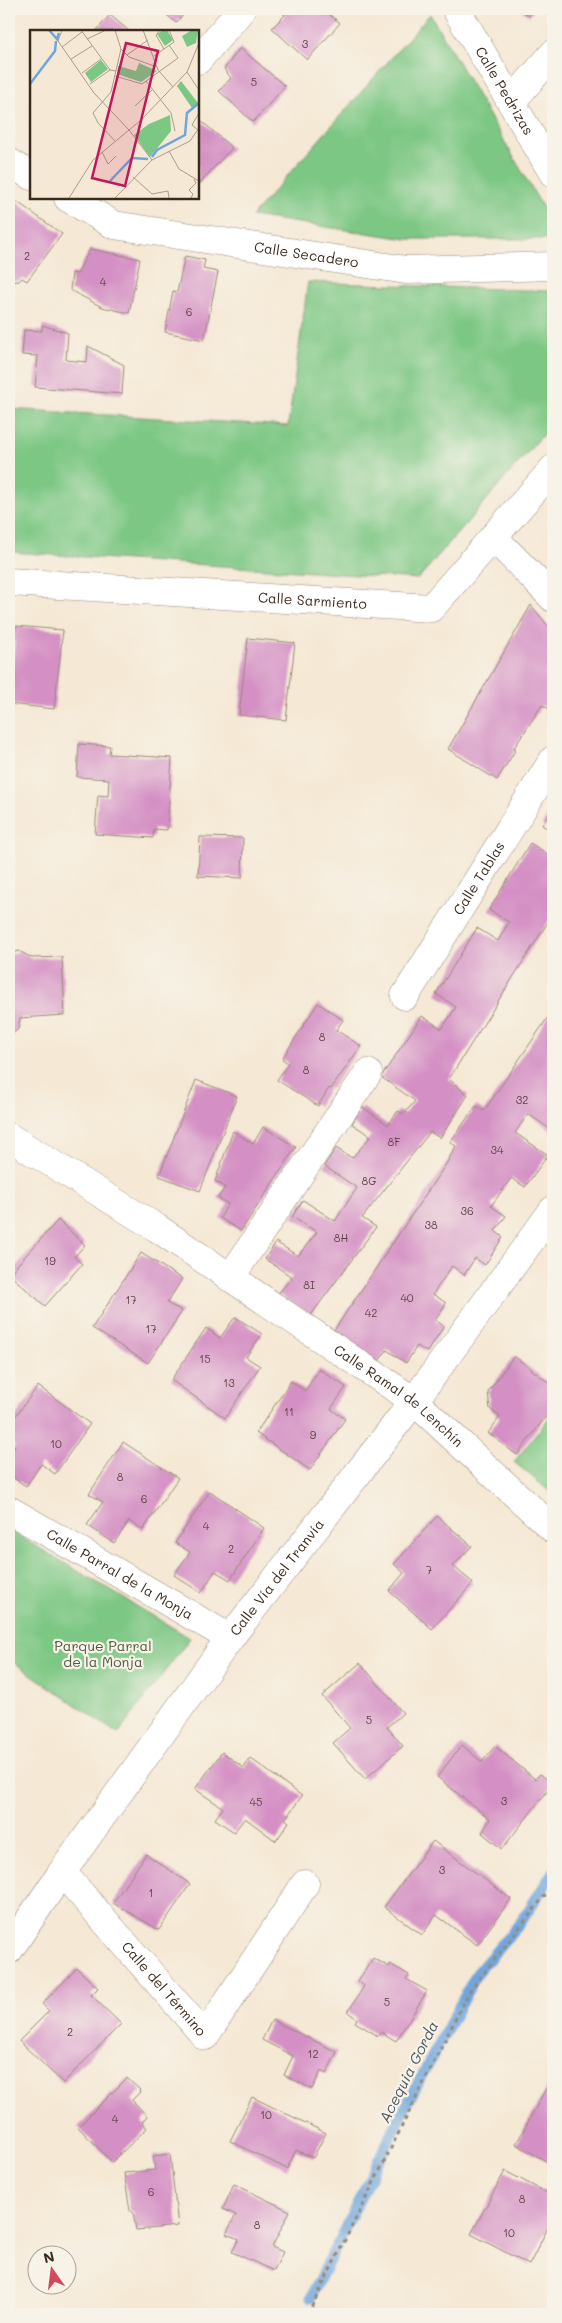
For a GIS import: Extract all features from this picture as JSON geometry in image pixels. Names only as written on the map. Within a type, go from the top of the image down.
[{"type":"street","points":[[199,59],[242,9]]},
{"type":"street","name":"Calle Pedrizas","points":[[456,9],[512,101],[553,174]]},
{"type":"street","points":[[512,101],[553,54]]},
{"type":"street","points":[[9,162],[30,175]]},
{"type":"street","name":"Calle Secadero","points":[[74,199],[114,225],[406,270],[553,266]]},
{"type":"street","name":"Calle Sarmiento","points":[[9,582],[431,608],[553,469]]},
{"type":"street","points":[[493,537],[553,598]]},
{"type":"street","name":"Calle Tablas","points":[[405,996],[553,760]]},
{"type":"street","points":[[230,1278],[368,1073]]},
{"type":"street","name":"Calle Ramal de Lenchín","points":[[9,1137],[157,1228],[414,1401],[553,1529]]},
{"type":"street","name":"Calle Vía del Tranvía","points":[[9,1950],[62,1872],[230,1638],[414,1401],[553,1210]]},
{"type":"street","name":"Calle Parral de la Monja","points":[[9,1510],[230,1638]]},
{"type":"street","name":"Calle del Término","points":[[62,1872],[205,2036],[305,1884]]},
{"type":"path","points":[[308,2314],[470,1992],[553,1885]]},
{"type":"green space","points":[[430,14],[553,225],[553,236],[547,239],[407,239],[252,216]]},
{"type":"green space","points":[[308,282],[553,291],[553,423],[418,579],[9,552],[9,409],[288,426]]},
{"type":"green space","points":[[553,1413],[553,1494],[514,1462]]},
{"type":"green space","name":"Parque Parral de la Monja","points":[[9,1530],[190,1638],[118,1734],[9,1659]]},
{"type":"building","points":[[160,9],[188,9],[176,23]]},
{"type":"building","points":[[279,9],[322,9],[340,23],[307,60],[272,28],[285,15]]},
{"type":"building","points":[[520,9],[535,9],[529,16]]},
{"type":"building","points":[[110,15],[128,30],[97,30]]},
{"type":"building","points":[[240,48],[285,86],[253,122],[219,91],[231,78],[224,69]]},
{"type":"building","points":[[199,119],[232,148],[199,184]]},
{"type":"building","points":[[16,201],[62,234],[27,281],[22,278],[19,281],[9,282],[9,211]]},
{"type":"building","points":[[90,249],[140,259],[129,313],[102,307],[70,290],[72,273],[77,274]]},
{"type":"building","points":[[185,256],[205,260],[203,269],[218,272],[204,340],[165,332],[173,291],[177,292]]},
{"type":"building","points":[[42,325],[68,333],[66,360],[87,362],[88,346],[124,365],[122,394],[35,387],[38,356],[22,355],[24,330],[42,331]]},
{"type":"building","points":[[531,605],[553,632],[553,711],[542,705],[514,748],[516,749],[497,780],[448,749]]},
{"type":"building","points":[[16,626],[63,630],[54,709],[9,704]]},
{"type":"building","points":[[248,638],[295,643],[286,720],[239,715]]},
{"type":"building","points":[[79,744],[110,746],[109,754],[172,758],[167,830],[154,829],[153,838],[95,834],[98,795],[108,796],[109,779],[77,777]]},
{"type":"building","points":[[553,807],[553,832],[542,825]]},
{"type":"building","points":[[200,837],[243,838],[242,878],[198,876]]},
{"type":"building","points":[[530,843],[551,856],[553,851],[553,914],[449,1079],[468,1095],[440,1138],[430,1132],[362,1218],[376,1227],[311,1315],[278,1294],[292,1277],[265,1259],[276,1242],[298,1256],[317,1232],[292,1217],[303,1200],[335,1221],[357,1188],[324,1166],[336,1148],[352,1158],[371,1136],[352,1124],[362,1107],[388,1125],[398,1111],[404,1114],[415,1101],[381,1077],[422,1016],[442,1029],[456,1007],[436,994],[477,928],[498,941],[509,922],[489,910]]},
{"type":"building","points":[[19,951],[32,958],[62,957],[65,1015],[20,1018],[18,1029],[9,1038],[9,955]]},
{"type":"building","points":[[318,1003],[343,1020],[336,1030],[361,1046],[331,1089],[329,1088],[318,1106],[277,1080],[288,1063],[282,1059]]},
{"type":"building","points":[[553,1010],[553,1131],[528,1114],[515,1133],[548,1155],[525,1187],[511,1178],[491,1206],[506,1216],[495,1231],[503,1237],[485,1265],[475,1258],[464,1275],[452,1266],[433,1294],[446,1303],[435,1320],[444,1326],[427,1352],[417,1346],[406,1363],[387,1350],[376,1365],[331,1335],[446,1164],[456,1146],[450,1142],[476,1106],[484,1111]]},
{"type":"building","points":[[196,1080],[237,1096],[200,1191],[159,1176]]},
{"type":"building","points":[[263,1127],[296,1147],[241,1231],[220,1218],[228,1204],[218,1198],[225,1187],[215,1181],[233,1131],[253,1144]]},
{"type":"building","points":[[58,1220],[85,1245],[74,1257],[82,1264],[45,1306],[9,1274]]},
{"type":"building","points":[[141,1253],[182,1279],[167,1303],[182,1311],[148,1363],[92,1328]]},
{"type":"building","points":[[235,1317],[262,1334],[246,1357],[260,1366],[225,1418],[171,1380],[206,1328],[220,1338]]},
{"type":"building","points":[[514,1356],[553,1386],[553,1407],[517,1455],[488,1433],[500,1417],[490,1409],[488,1392]]},
{"type":"building","points":[[319,1369],[346,1387],[331,1409],[345,1419],[310,1470],[256,1433],[291,1381],[305,1391]]},
{"type":"building","points":[[38,1386],[90,1424],[55,1474],[41,1464],[26,1486],[9,1475],[9,1455],[15,1446],[9,1442],[9,1425]]},
{"type":"building","points":[[123,1442],[178,1478],[143,1530],[129,1521],[114,1543],[87,1525],[103,1502],[89,1494]]},
{"type":"building","points":[[210,1491],[264,1528],[230,1580],[215,1571],[201,1593],[174,1575],[190,1552],[175,1543]]},
{"type":"building","points":[[437,1516],[472,1546],[453,1566],[473,1583],[432,1629],[389,1591],[404,1573],[394,1564]]},
{"type":"building","points":[[360,1663],[403,1713],[387,1727],[403,1746],[365,1779],[333,1743],[350,1728],[322,1696]]},
{"type":"building","points":[[462,1745],[482,1762],[495,1746],[535,1779],[540,1774],[553,1784],[502,1849],[482,1833],[490,1819],[437,1777]]},
{"type":"building","points":[[222,1752],[244,1768],[250,1758],[302,1796],[285,1819],[289,1822],[276,1841],[245,1818],[234,1832],[215,1819],[223,1808],[195,1789]]},
{"type":"building","points":[[433,1841],[511,1899],[477,1945],[436,1915],[422,1935],[384,1907]]},
{"type":"building","points":[[146,1854],[190,1884],[159,1930],[113,1903]]},
{"type":"building","points":[[373,1958],[389,1967],[390,1964],[409,1975],[406,1979],[427,1991],[396,2041],[381,2032],[378,2036],[355,2022],[357,2019],[348,2012],[364,1986],[358,1981]]},
{"type":"building","points":[[77,1968],[98,1988],[91,1995],[121,2024],[63,2083],[19,2041],[49,2011],[42,2004]]},
{"type":"building","points":[[272,2020],[337,2052],[326,2074],[321,2071],[312,2089],[284,2075],[293,2056],[262,2040]]},
{"type":"building","points":[[127,2078],[141,2091],[132,2100],[147,2116],[142,2122],[147,2128],[112,2162],[78,2127]]},
{"type":"building","points":[[550,2081],[553,2083],[553,2165],[516,2144]]},
{"type":"building","points":[[252,2097],[326,2133],[313,2158],[296,2150],[287,2169],[230,2141]]},
{"type":"building","points":[[170,2154],[178,2226],[136,2230],[133,2211],[130,2211],[124,2173],[155,2170],[153,2156]]},
{"type":"building","points":[[505,2171],[553,2196],[553,2218],[529,2265],[471,2234]]},
{"type":"building","points":[[234,2184],[290,2211],[272,2247],[283,2252],[274,2271],[232,2252],[239,2239],[226,2234],[236,2215],[223,2209]]},
{"type":"waterway","name":"Acequia Gorda","points":[[311,2297],[400,2117],[477,1973],[521,1922],[553,1872]]}]
